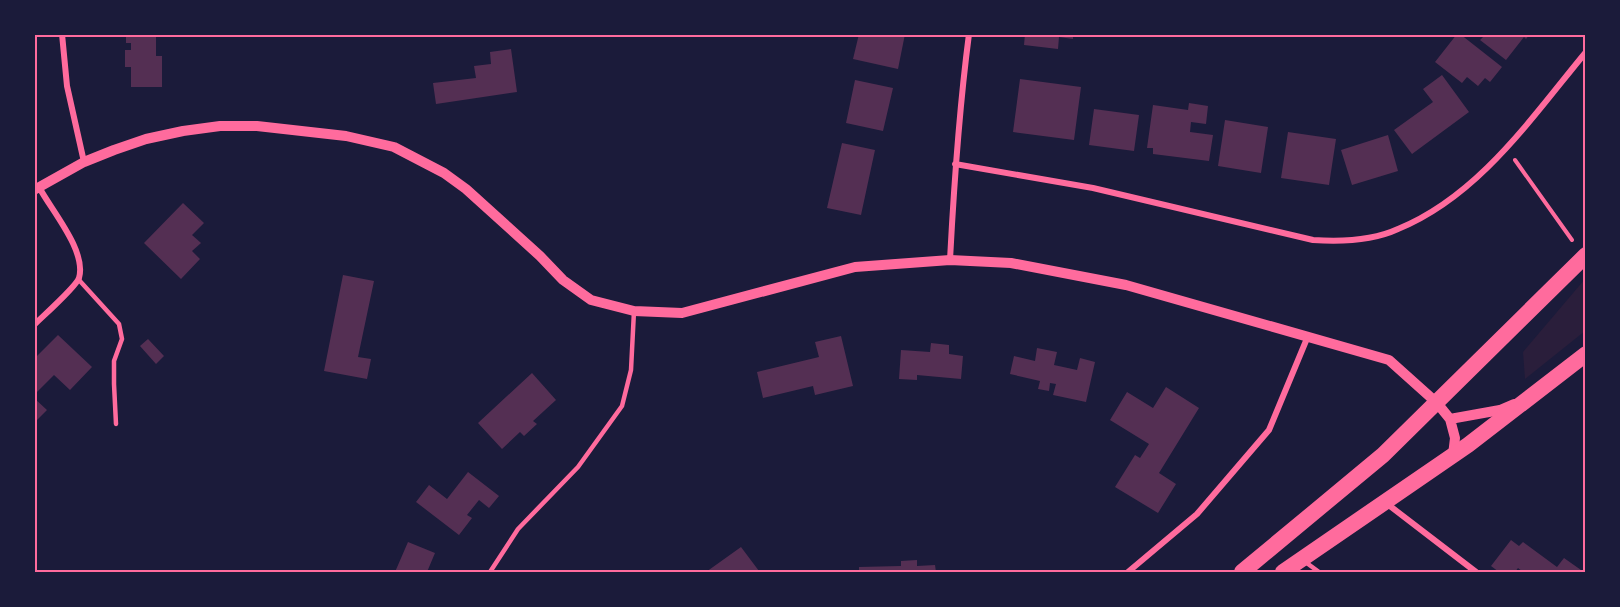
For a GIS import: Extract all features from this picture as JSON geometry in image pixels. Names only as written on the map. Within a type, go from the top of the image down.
[{"type":"highway","points":[[1242,573],[1383,455],[1585,256]]},
{"type":"highway","points":[[1283,573],[1453,455],[1586,354]]},
{"type":"street","points":[[62,34],[67,86],[84,162]]},
{"type":"street","points":[[950,260],[960,99],[969,34]]},
{"type":"street","points":[[955,164],[1092,188],[1313,240],[1334,242],[1377,236],[1420,219],[1464,188],[1506,147],[1586,52]]},
{"type":"street","points":[[34,325],[79,280],[80,264],[75,246],[37,188],[84,162],[146,139],[220,126],[286,128],[370,140],[402,151],[444,173],[466,189],[563,280],[591,300],[634,310],[682,314],[855,267],[950,260],[1011,264],[1126,285],[1389,360],[1437,403],[1450,419],[1455,438],[1453,455]]},
{"type":"street","points":[[1128,573],[1197,514],[1269,430],[1308,336]]},
{"type":"street","points":[[1450,419],[1500,410],[1528,399]]},
{"type":"street","points":[[1385,502],[1476,573]]},
{"type":"lane","points":[[79,280],[119,324],[122,339],[114,361],[116,424]]},
{"type":"lane","points":[[489,573],[518,530],[578,467],[622,406],[631,370],[634,310]]},
{"type":"lane","points":[[1302,560],[1319,573]]},
{"type":"path","points":[[1506,147],[1585,256]]},
{"type":"shaded area","points":[[1585,279],[1585,331],[1525,379],[1523,352]]},
{"type":"building","points":[[126,34],[156,34],[156,56],[162,56],[162,87],[131,87],[131,67],[125,67],[125,50],[131,50],[131,43],[126,43]]},
{"type":"building","points":[[859,34],[905,34],[898,69],[853,59]]},
{"type":"building","points":[[1025,34],[1073,34],[1073,39],[1059,37],[1058,49],[1024,45]]},
{"type":"building","points":[[1457,34],[1502,67],[1490,82],[1485,78],[1478,86],[1467,77],[1462,83],[1435,62]]},
{"type":"building","points":[[1480,34],[1530,34],[1526,39],[1524,37],[1506,60],[1480,40],[1483,37]]},
{"type":"building","points":[[511,49],[517,92],[436,104],[433,83],[476,78],[474,66],[491,64],[490,52]]},
{"type":"building","points":[[1442,75],[1469,112],[1412,154],[1394,130],[1433,102],[1423,89]]},
{"type":"building","points":[[1020,79],[1081,87],[1074,140],[1013,132]]},
{"type":"building","points":[[855,80],[893,88],[883,131],[846,123]]},
{"type":"building","points":[[1189,103],[1208,106],[1206,124],[1191,122],[1190,132],[1213,135],[1209,161],[1153,154],[1153,148],[1147,148],[1153,105],[1188,110]]},
{"type":"building","points":[[1094,109],[1139,115],[1134,151],[1089,145]]},
{"type":"building","points":[[1225,120],[1268,127],[1261,173],[1218,166]]},
{"type":"building","points":[[1288,132],[1336,139],[1329,185],[1281,178]]},
{"type":"building","points":[[1388,135],[1398,171],[1352,185],[1341,150]]},
{"type":"building","points":[[842,143],[875,150],[861,215],[827,208]]},
{"type":"building","points":[[183,203],[204,223],[192,235],[201,243],[192,251],[200,259],[181,279],[144,243]]},
{"type":"building","points":[[343,275],[374,281],[358,357],[371,359],[367,379],[324,371]]},
{"type":"building","points":[[58,335],[92,367],[70,390],[54,375],[34,395],[34,359]]},
{"type":"building","points":[[841,336],[853,386],[815,395],[813,386],[763,398],[757,372],[819,357],[815,342]]},
{"type":"building","points":[[148,339],[164,356],[156,364],[140,346]]},
{"type":"building","points":[[931,343],[949,345],[949,354],[963,356],[961,379],[917,375],[917,380],[899,379],[901,350],[930,352]]},
{"type":"building","points":[[1037,348],[1057,352],[1054,365],[1077,370],[1080,358],[1095,362],[1086,402],[1053,395],[1056,384],[1050,383],[1049,391],[1038,389],[1040,381],[1010,374],[1014,356],[1035,361]]},
{"type":"building","points":[[532,373],[556,400],[533,421],[537,424],[524,436],[520,432],[502,449],[478,423]]},
{"type":"building","points":[[1166,387],[1199,408],[1159,473],[1176,484],[1158,513],[1115,487],[1135,455],[1140,458],[1149,444],[1110,420],[1127,392],[1153,408]]},
{"type":"building","points":[[34,398],[47,410],[34,423]]},
{"type":"building","points":[[468,472],[499,496],[489,508],[479,500],[467,515],[472,518],[459,535],[416,502],[429,485],[447,499]]},
{"type":"building","points":[[1511,540],[1519,546],[1523,542],[1557,567],[1564,558],[1581,570],[1579,572],[1523,572],[1518,568],[1515,572],[1499,572],[1491,566]]},
{"type":"building","points":[[408,542],[435,553],[427,572],[395,572]]},
{"type":"building","points":[[741,547],[759,571],[706,572]]},
{"type":"building","points":[[917,560],[917,566],[935,565],[936,572],[859,572],[859,567],[901,566],[901,561]]}]
